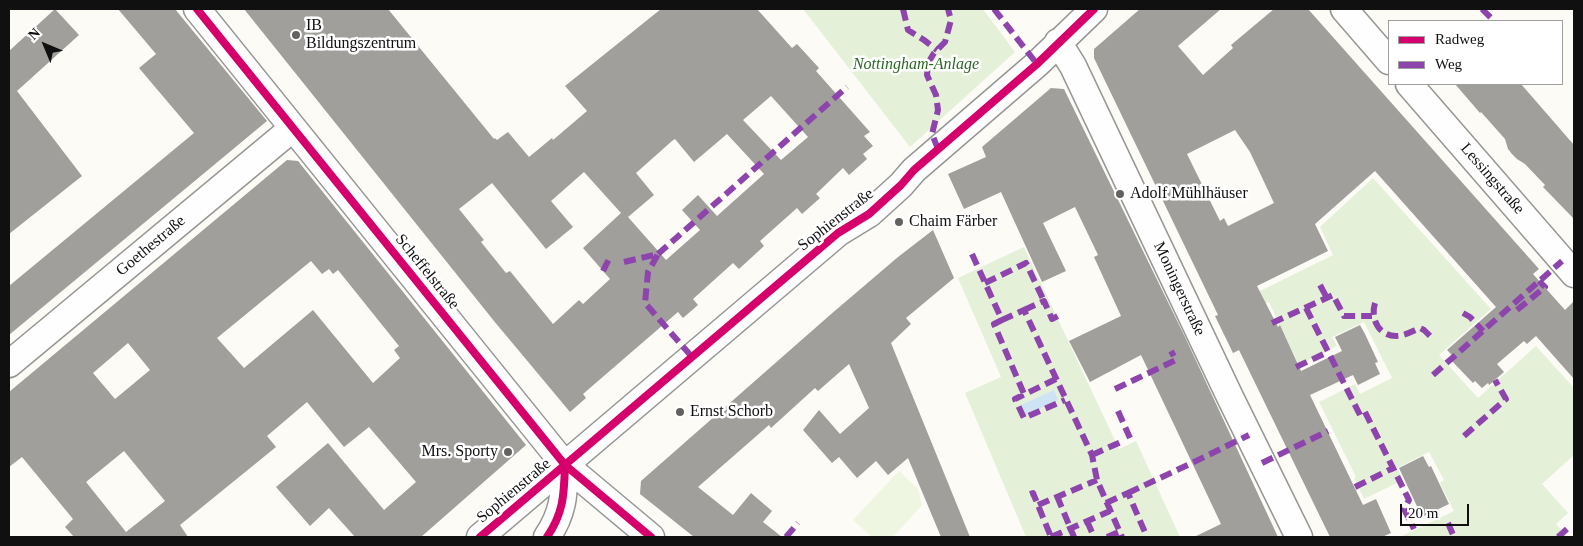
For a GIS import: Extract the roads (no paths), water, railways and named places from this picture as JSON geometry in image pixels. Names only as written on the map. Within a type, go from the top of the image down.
[{"type":"street","name":"Scheffelstraße","points":[[197,9],[565,465],[651,537]]},
{"type":"street","name":"Sophienstraße","points":[[480,537],[838,233],[869,214],[901,185],[914,170],[1037,64],[1094,9]]},
{"type":"street","points":[[1344,9],[1388,59]]},
{"type":"street","name":"Moningerstraße","points":[[1058,42],[1073,66],[1299,537]]},
{"type":"street","name":"Lessingstraße","points":[[1410,85],[1574,274]]},
{"type":"street","name":"Goethestraße","points":[[9,364],[293,128]]},
{"type":"street","name":"Sophienstraße","points":[[547,537],[555,526],[564,500],[565,465]]},
{"type":"water","points":[[1054,390],[1058,400],[1026,415],[1021,405]]},
{"type":"place","name":"IB Bildungszentrum","points":[[296,35]]},
{"type":"place","name":"Adolf Mühlhäuser","points":[[1120,194]]},
{"type":"place","name":"Chaim Färber","points":[[899,222]]},
{"type":"place","name":"Ernst Schorb","points":[[680,412]]},
{"type":"place","name":"Mrs. Sporty","points":[[508,452]]},
{"type":"park label","name":"Nottingham-Anlage","points":[[916,65]]}]
